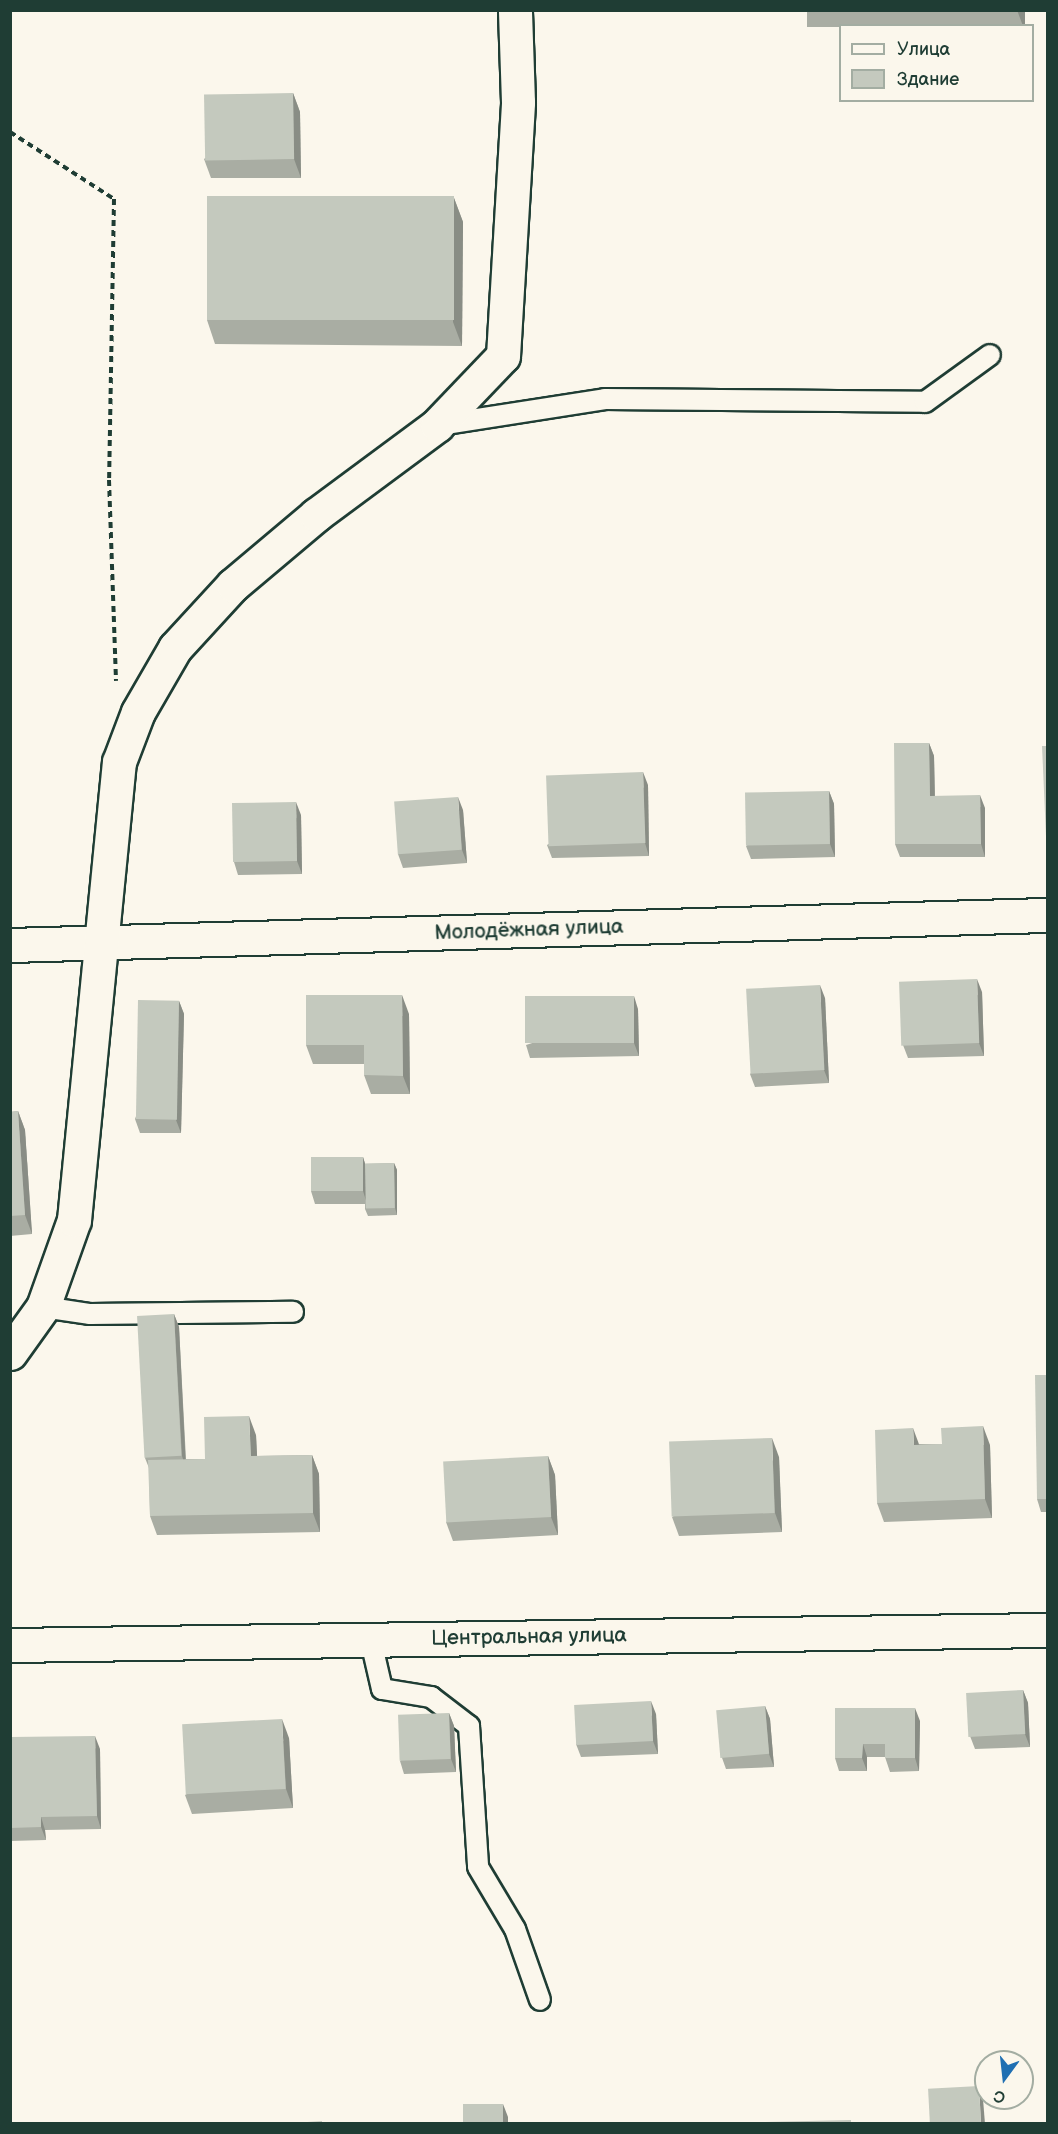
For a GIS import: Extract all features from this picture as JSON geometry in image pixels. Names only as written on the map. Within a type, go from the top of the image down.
[{"type":"street","points":[[10,1353],[43,1307],[74,1220],[97,942],[118,762],[138,712],[175,648],[233,585],[316,515],[437,425],[503,356],[518,102],[515,10]]},
{"type":"street","name":"Молодёжная улица","points":[[10,945],[1047,915]]},
{"type":"street","name":"Центральная улица","points":[[10,1645],[1047,1630]]},
{"type":"lane","points":[[437,425],[605,399],[925,402],[990,355]]},
{"type":"lane","points":[[43,1307],[90,1314],[292,1312]]},
{"type":"lane","points":[[373,1650],[382,1689],[431,1697],[469,1726],[478,1867],[515,1929],[540,2000]]},
{"type":"path","points":[[10,132],[114,199],[109,480],[116,692]]},
{"type":"building","points":[[293,93],[294,159],[205,161],[204,95]]},
{"type":"building","points":[[207,196],[454,196],[454,320],[207,320]]},
{"type":"building","points":[[894,743],[929,743],[930,796],[980,795],[981,844],[895,844]]},
{"type":"building","points":[[1042,746],[1047,746],[1047,836],[1046,836]]},
{"type":"building","points":[[643,772],[645,843],[549,846],[546,775]]},
{"type":"building","points":[[829,791],[830,844],[746,845],[745,792]]},
{"type":"building","points":[[458,797],[462,850],[398,854],[394,801]]},
{"type":"building","points":[[296,802],[297,861],[233,862],[232,803]]},
{"type":"building","points":[[977,979],[979,1043],[901,1046],[899,982]]},
{"type":"building","points":[[820,985],[824,1070],[751,1074],[746,989]]},
{"type":"building","points":[[306,995],[402,995],[403,1076],[364,1075],[364,1045],[306,1045]]},
{"type":"building","points":[[525,996],[634,996],[634,1043],[525,1043]]},
{"type":"building","points":[[138,1000],[179,1001],[177,1120],[136,1119]]},
{"type":"building","points":[[18,1111],[25,1215],[10,1216],[10,1112]]},
{"type":"building","points":[[311,1157],[363,1157],[363,1191],[311,1191]]},
{"type":"building","points":[[394,1163],[395,1208],[366,1208],[365,1164]]},
{"type":"building","points":[[174,1314],[181,1456],[144,1458],[137,1316]]},
{"type":"building","points":[[1035,1375],[1047,1375],[1047,1499],[1037,1499]]},
{"type":"building","points":[[249,1416],[251,1456],[312,1455],[313,1513],[150,1516],[148,1460],[205,1459],[204,1417]]},
{"type":"building","points":[[983,1426],[985,1499],[877,1503],[875,1430],[913,1428],[914,1445],[942,1444],[941,1428]]},
{"type":"building","points":[[772,1438],[775,1513],[672,1517],[669,1442]]},
{"type":"building","points":[[548,1456],[551,1517],[446,1522],[443,1461]]},
{"type":"building","points":[[1023,1690],[1025,1734],[968,1737],[966,1693]]},
{"type":"building","points":[[651,1701],[653,1741],[576,1745],[574,1705]]},
{"type":"building","points":[[765,1706],[769,1754],[720,1758],[716,1710]]},
{"type":"building","points":[[835,1708],[915,1708],[915,1758],[885,1758],[885,1744],[863,1744],[862,1758],[835,1758]]},
{"type":"building","points":[[449,1713],[451,1759],[400,1761],[398,1715]]},
{"type":"building","points":[[282,1719],[286,1789],[186,1794],[182,1724]]},
{"type":"building","points":[[95,1736],[97,1816],[41,1817],[41,1827],[10,1828],[10,1737]]},
{"type":"building","points":[[974,2086],[974,2110],[980,2110],[981,2124],[930,2124],[928,2089]]},
{"type":"building","points":[[463,2104],[503,2104],[503,2124],[463,2124]]},
{"type":"building","points":[[851,2120],[851,2124],[765,2124],[765,2122]]},
{"type":"building","points":[[322,2121],[322,2124],[278,2124]]}]
